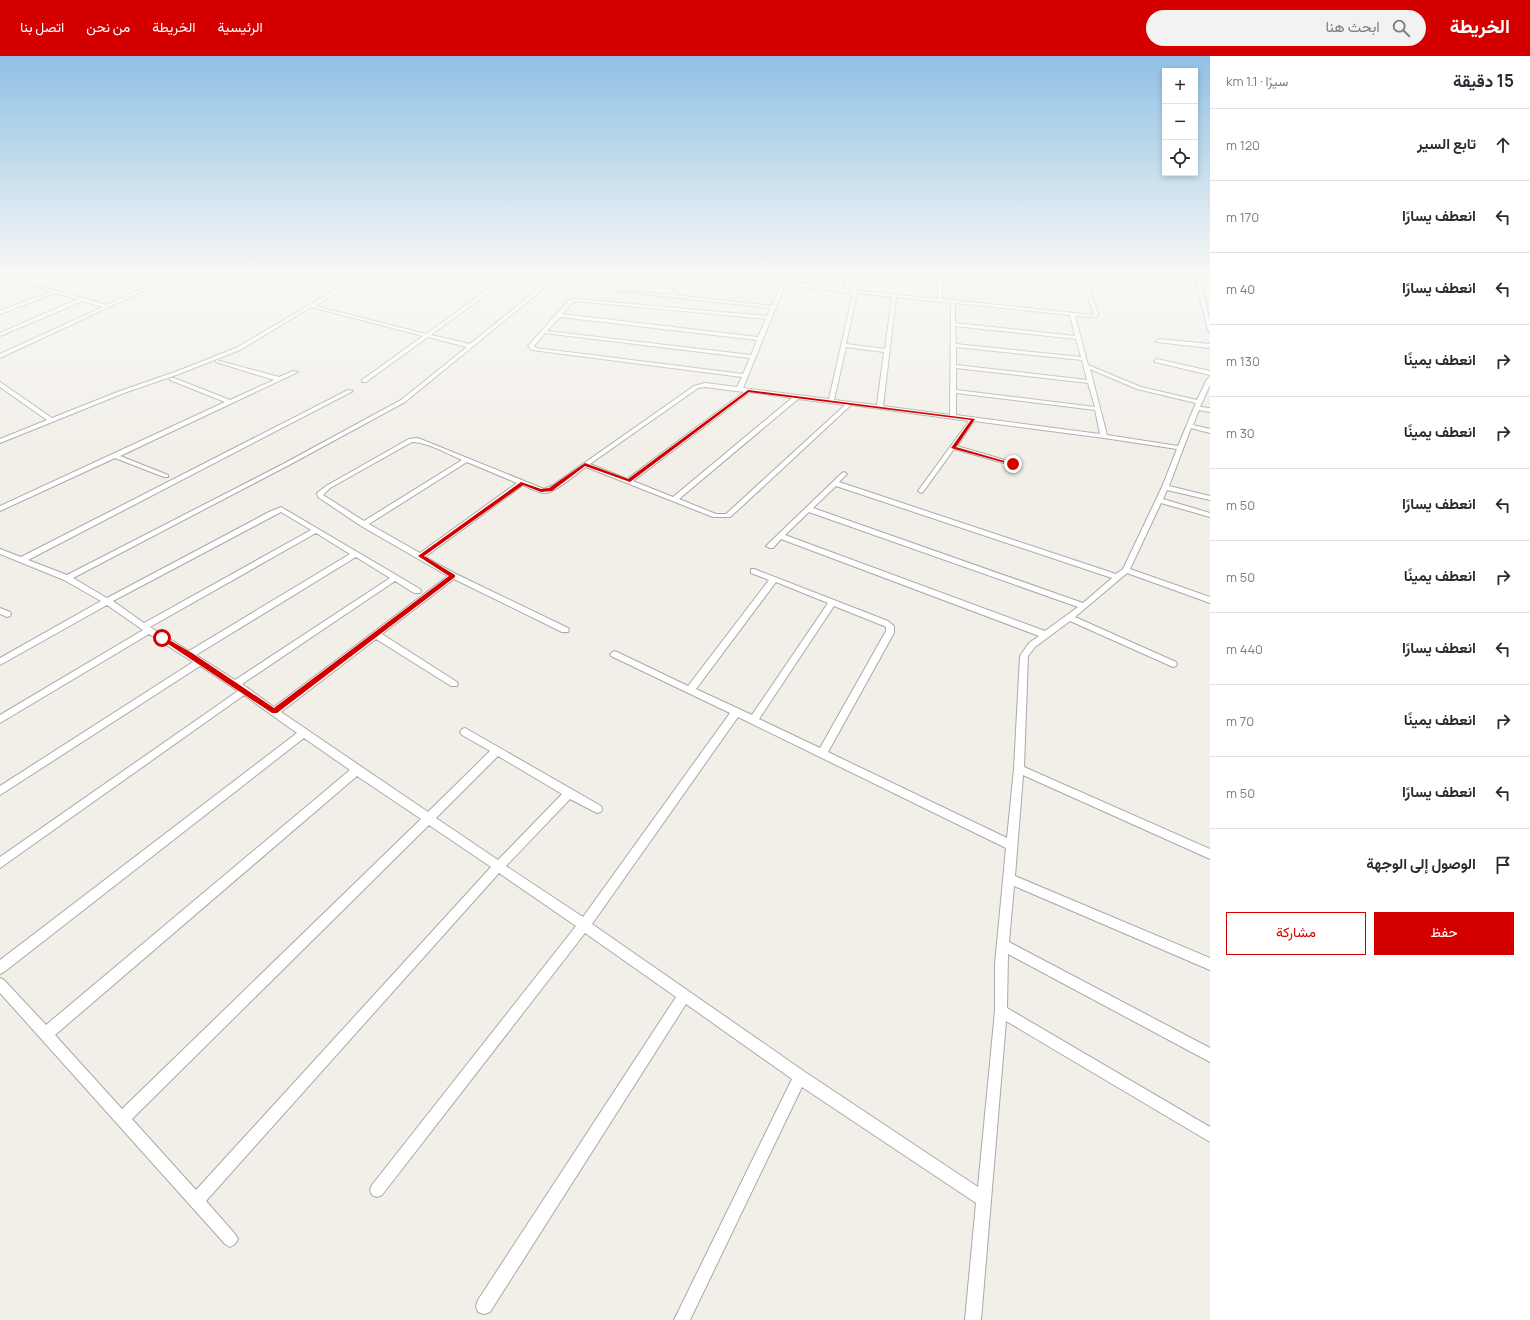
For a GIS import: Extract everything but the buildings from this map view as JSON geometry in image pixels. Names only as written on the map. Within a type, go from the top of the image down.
[{"type":"street","points":[[0,356],[47,334]]},
{"type":"street","points":[[0,441],[238,349],[264,334]]},
{"type":"street","points":[[420,334],[470,346]]},
{"type":"street","points":[[364,381],[431,334]]},
{"type":"street","points":[[67,578],[390,408],[407,397],[485,334]]},
{"type":"street","points":[[543,334],[532,348],[744,376]]},
{"type":"street","points":[[561,334],[752,357]]},
{"type":"street","points":[[717,334],[759,339]]},
{"type":"street","points":[[739,390],[761,334]]},
{"type":"street","points":[[831,402],[845,334]]},
{"type":"street","points":[[880,407],[890,334]]},
{"type":"street","points":[[953,334],[953,417]]},
{"type":"street","points":[[1042,334],[1078,338]]},
{"type":"street","points":[[1077,334],[1087,366],[1104,436]]},
{"type":"street","points":[[1159,341],[1210,346]]},
{"type":"street","points":[[843,345],[888,351]]},
{"type":"street","points":[[953,345],[1084,359]]},
{"type":"street","points":[[218,361],[278,379]]},
{"type":"street","points":[[1157,361],[1210,373]]},
{"type":"street","points":[[954,366],[1091,382]]},
{"type":"street","points":[[1087,366],[1139,388],[1198,405],[1210,410]]},
{"type":"street","points":[[0,509],[295,372]]},
{"type":"street","points":[[172,379],[229,402]]},
{"type":"street","points":[[973,1320],[1001,1011],[1003,946],[1019,769],[1024,656],[1027,650],[1084,606],[1122,574],[1165,487],[1198,405],[1208,392],[1210,379]]},
{"type":"street","points":[[0,384],[51,420]]},
{"type":"street","points":[[565,630],[453,576],[364,524],[323,498],[320,493],[411,440],[418,440],[430,444],[541,490],[550,490],[696,387],[705,385],[1104,436],[1181,448]]},
{"type":"street","points":[[23,559],[350,391]]},
{"type":"street","points":[[628,481],[748,391]]},
{"type":"street","points":[[954,392],[1098,409]]},
{"type":"street","points":[[675,499],[797,397]]},
{"type":"street","points":[[585,464],[715,516],[728,516],[849,404]]},
{"type":"street","points":[[921,491],[973,420]]},
{"type":"street","points":[[1190,426],[1210,430]]},
{"type":"street","points":[[953,447],[1013,464]]},
{"type":"street","points":[[115,456],[166,476]]},
{"type":"street","points":[[364,524],[466,460]]},
{"type":"street","points":[[770,546],[834,482],[844,474]]},
{"type":"street","points":[[834,482],[1122,574],[1210,600]]},
{"type":"street","points":[[421,556],[522,483]]},
{"type":"street","points":[[1165,487],[1210,498]]},
{"type":"street","points":[[1159,500],[1210,515]]},
{"type":"street","points":[[0,662],[107,601],[281,509],[285,510],[417,591]]},
{"type":"street","points":[[808,509],[1084,606]]},
{"type":"street","points":[[0,719],[146,628],[316,530]]},
{"type":"street","points":[[780,536],[1046,635]]},
{"type":"street","points":[[0,550],[67,578],[107,601],[146,628],[235,684],[303,733],[584,925],[800,1077],[984,1200]]},
{"type":"street","points":[[190,655],[356,554]]},
{"type":"street","points":[[754,571],[890,625],[890,633],[822,754]]},
{"type":"street","points":[[274,712],[453,576]]},
{"type":"street","points":[[235,684],[395,578]]},
{"type":"street","points":[[690,690],[774,579]]},
{"type":"street","points":[[753,721],[833,602]]},
{"type":"street","points":[[1068,618],[1173,664]]},
{"type":"street","points":[[377,634],[454,684]]},
{"type":"street","points":[[614,654],[1013,846]]},
{"type":"street","points":[[0,791],[200,662]]},
{"type":"street","points":[[0,864],[244,691]]},
{"type":"street","points":[[377,1190],[584,925],[736,712]]},
{"type":"street","points":[[465,732],[597,809]]},
{"type":"street","points":[[0,968],[303,733]]},
{"type":"street","points":[[122,1119],[497,751]]},
{"type":"street","points":[[1019,769],[1210,854]]},
{"type":"street","points":[[46,1034],[357,770]]},
{"type":"street","points":[[196,1201],[498,867],[569,794]]},
{"type":"street","points":[[1009,878],[1210,964]]},
{"type":"street","points":[[1003,946],[1210,1055]]},
{"type":"street","points":[[0,984],[230,1239]]},
{"type":"street","points":[[484,1306],[684,995]]},
{"type":"street","points":[[1001,1011],[1210,1135]]},
{"type":"street","points":[[682,1320],[800,1077]]},
{"type":"route","points":[[162,638],[235,684],[274,712],[453,576],[421,556],[522,483],[541,490],[550,490],[585,464],[628,481],[748,391],[973,420],[953,447],[1013,464]]}]
